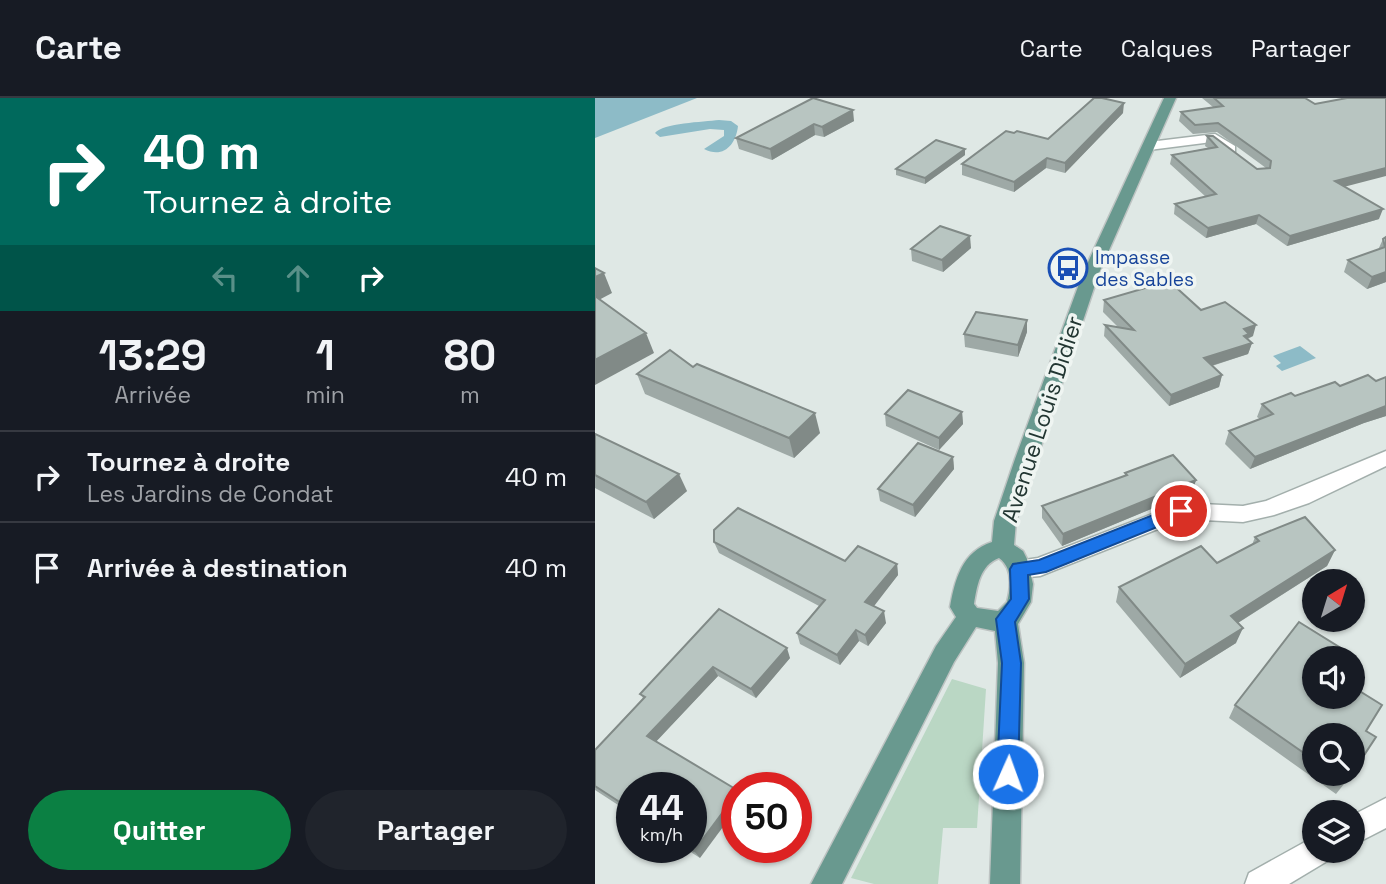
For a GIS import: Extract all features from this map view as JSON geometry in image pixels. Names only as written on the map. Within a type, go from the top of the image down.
[{"type":"main road","name":"Avenue Louis Didier","points":[[1002,549],[1005,521],[1091,272],[1170,98]]},
{"type":"main road","name":"Avenue Louis Didier","points":[[969,617],[962,607],[965,584],[974,564],[983,554],[1002,549],[1015,557],[1019,569]]},
{"type":"main road","points":[[826,884],[945,654],[969,617],[995,621],[1012,614],[1020,599],[1019,569]]},
{"type":"main road","points":[[1005,619],[1011,663],[1005,884]]},
{"type":"street","points":[[1149,146],[1215,138],[1243,159]]},
{"type":"street","points":[[1019,569],[1040,567],[1181,511],[1197,509],[1249,514],[1272,508],[1386,458]]},
{"type":"street","points":[[1365,824],[1386,812]]},
{"type":"street","points":[[1260,884],[1302,860]]},
{"type":"green space","points":[[952,679],[986,689],[977,828],[943,828],[938,884],[874,884],[851,878]]},
{"type":"water","points":[[595,98],[697,98],[595,138]]},
{"type":"water","points":[[731,121],[738,126],[735,139],[723,151],[711,152],[704,149],[724,136],[724,130],[710,129],[660,137],[655,133],[675,125]]},
{"type":"water","points":[[1300,346],[1316,358],[1282,371],[1276,366],[1281,363],[1273,356]]},
{"type":"building","points":[[813,98],[853,110],[822,127],[814,124],[770,149],[736,138]]},
{"type":"building","points":[[1094,98],[1124,103],[1065,163],[1047,158],[1014,182],[962,164],[1006,131],[1048,139]]},
{"type":"building","points":[[1214,98],[1305,98],[1315,104],[1347,98],[1386,98],[1386,168],[1335,181],[1383,209],[1290,236],[1259,215],[1208,228],[1175,204],[1216,194],[1172,155],[1217,147],[1207,136],[1213,136],[1257,169],[1270,168],[1271,161],[1218,123],[1195,125],[1181,112],[1223,106]]},
{"type":"building","points":[[936,140],[965,149],[925,178],[896,169]]},
{"type":"building","points":[[940,226],[970,236],[942,260],[911,249]]},
{"type":"building","points":[[1386,237],[1386,272],[1372,277],[1348,260],[1385,247],[1383,239]]},
{"type":"building","points":[[595,268],[604,273],[595,277]]},
{"type":"building","points":[[1169,281],[1201,310],[1225,302],[1256,325],[1244,329],[1249,334],[1244,336],[1252,343],[1204,358],[1222,375],[1171,395],[1105,325],[1134,330],[1104,300]]},
{"type":"building","points":[[595,296],[646,333],[595,360]]},
{"type":"building","points":[[976,312],[1027,320],[1018,345],[964,334]]},
{"type":"building","points":[[670,350],[693,367],[697,364],[815,413],[789,438],[637,374]]},
{"type":"building","points":[[1368,375],[1376,381],[1386,377],[1386,406],[1255,457],[1229,431],[1273,414],[1262,404],[1291,393],[1295,396],[1335,382],[1340,386]]},
{"type":"building","points":[[908,390],[962,412],[939,438],[885,414]]},
{"type":"building","points":[[595,434],[679,474],[646,502],[595,475]]},
{"type":"building","points":[[918,443],[953,457],[913,505],[878,489]]},
{"type":"building","points":[[1173,455],[1196,480],[1063,534],[1042,506],[1127,475],[1125,473]]},
{"type":"building","points":[[738,508],[845,561],[858,546],[897,564],[865,602],[884,611],[865,635],[856,630],[837,655],[797,633],[825,600],[714,542],[714,530]]},
{"type":"building","points":[[1305,517],[1335,550],[1231,616],[1243,628],[1185,664],[1119,587],[1201,546],[1217,563],[1259,541],[1255,537]]},
{"type":"building","points":[[719,609],[787,648],[751,689],[713,667],[647,736],[707,772],[616,772],[616,800],[595,786],[595,750],[645,697],[640,694]]},
{"type":"building","points":[[1299,622],[1302,624],[1302,632],[1315,632],[1338,646],[1302,646],[1302,709],[1365,709],[1365,694],[1382,705],[1366,731],[1376,737],[1365,754],[1365,723],[1302,723],[1302,752],[1235,705]]},
{"type":"building","points":[[707,772],[721,780],[721,815],[707,833]]},
{"type":"place","name":"Impasse des Sables","points":[[1068,268]]},
{"type":"route","points":[[1008,774],[1011,663],[1005,619],[1017,608],[1020,599],[1019,569],[1040,567],[1181,511]]}]
